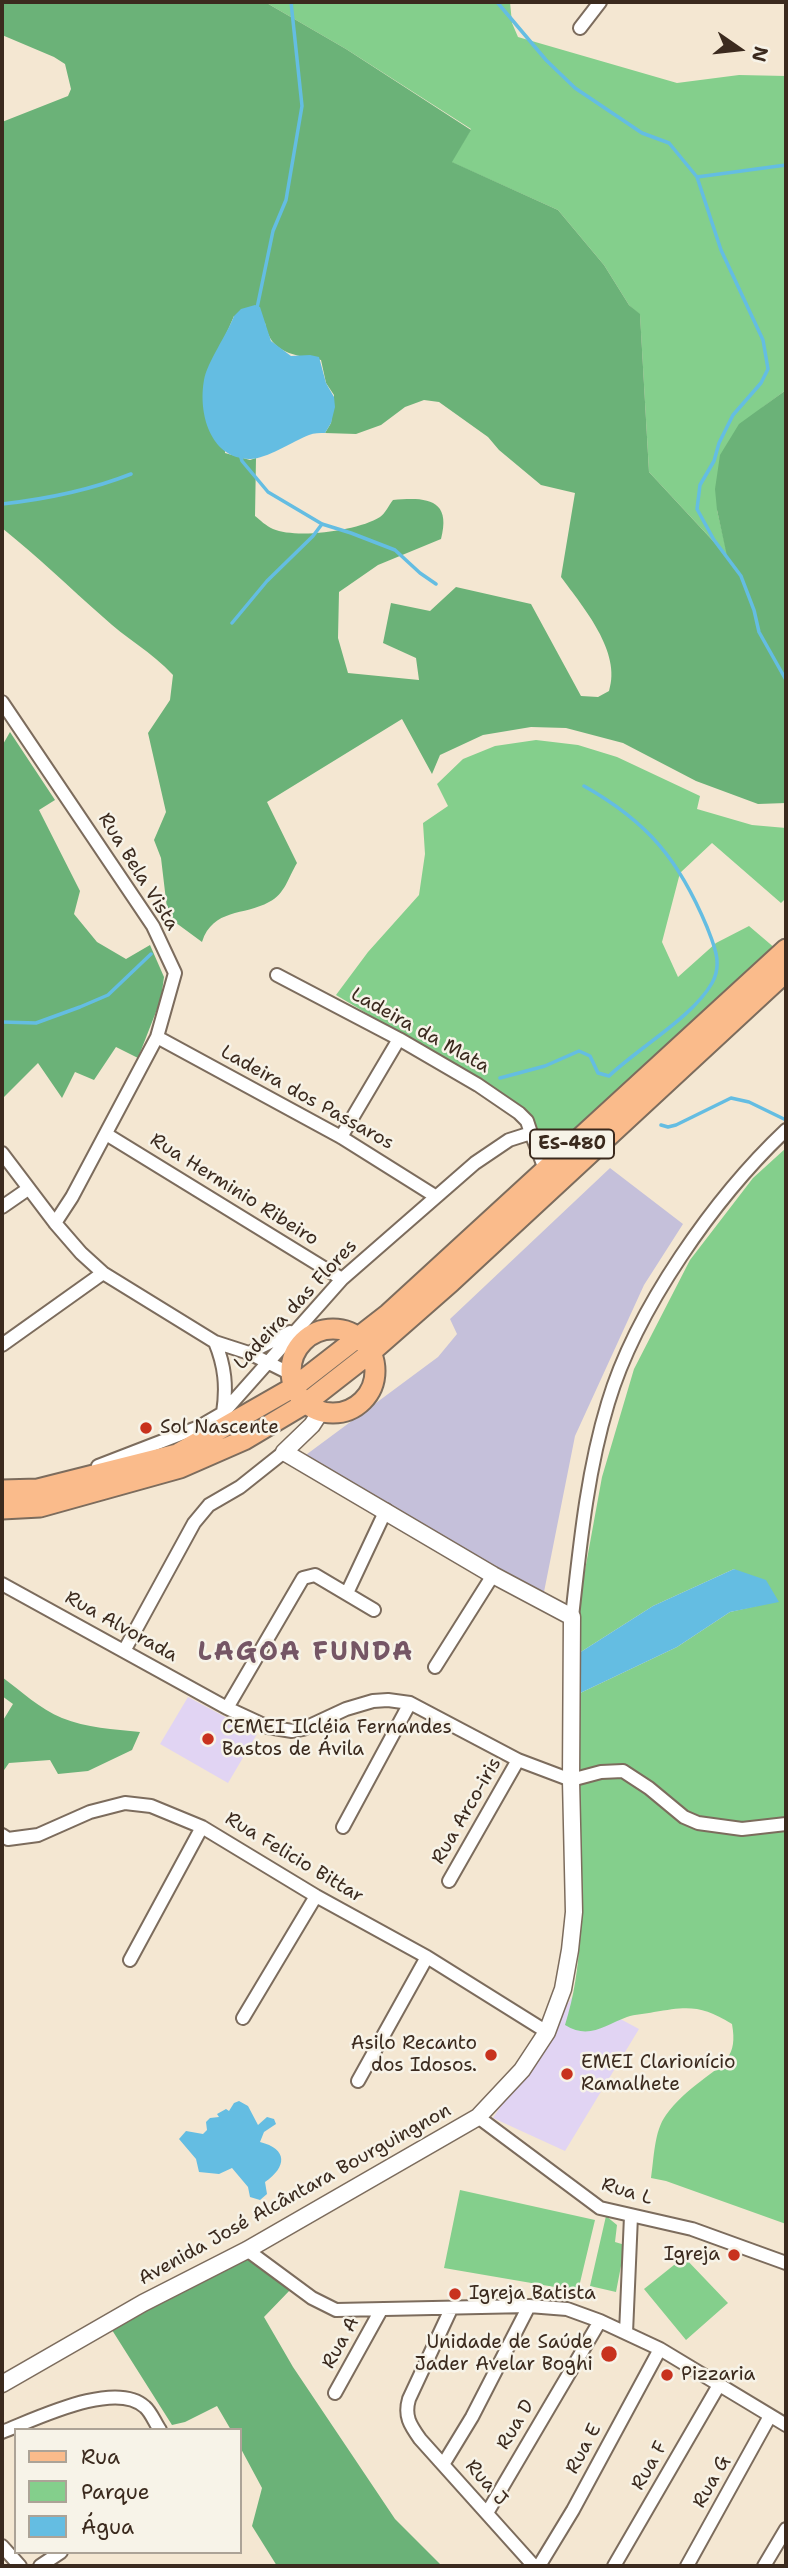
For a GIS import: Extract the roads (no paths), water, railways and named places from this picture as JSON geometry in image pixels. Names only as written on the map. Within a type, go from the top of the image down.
[{"type":"main road","name":"ES-480","points":[[364,1345],[388,1314],[786,949]]},
{"type":"main road","name":"ES-480","points":[[2,1508],[40,1507],[180,1468],[244,1440],[364,1345],[451,1282],[786,972]]},
{"type":"main road","points":[[344,1330],[364,1345],[374,1373],[371,1387],[364,1398],[344,1411],[303,1394],[296,1352],[304,1332],[344,1330]]},
{"type":"main road","name":"ES-480","points":[[2,1490],[38,1489],[177,1454],[303,1394]]},
{"type":"street","points":[[580,28],[600,2]]},
{"type":"street","name":"Rua Bela Vista","points":[[2,702],[153,926],[175,973],[157,1037],[72,1197],[55,1223]]},
{"type":"street","name":"Ladeira da Mata","points":[[277,975],[400,1039],[504,1102],[527,1121],[531,1133]]},
{"type":"street","name":"Ladeira dos Passaros","points":[[157,1037],[341,1137],[435,1196]]},
{"type":"street","points":[[341,1137],[400,1039]]},
{"type":"street","name":"Avenida José Alcântara Bourguingnon","points":[[2,2384],[143,2303],[247,2250],[478,2117],[522,2070],[547,2032],[562,1989],[574,1912],[570,1780],[572,1617],[584,1515],[608,1403],[627,1352],[688,1246],[736,1183],[786,1130]]},
{"type":"street","points":[[531,1133],[545,1169]]},
{"type":"street","name":"Ladeira das Flores","points":[[38,1489],[199,1427],[223,1413],[267,1364],[304,1332],[342,1279],[475,1163],[502,1144],[531,1133]]},
{"type":"street","name":"Rua Herminio Ribeiro","points":[[106,1134],[342,1279]]},
{"type":"street","points":[[2,1153],[55,1223],[103,1273],[215,1342],[249,1353],[267,1364],[303,1394],[312,1425],[284,1452],[240,1487],[209,1505],[194,1523],[124,1651]]},
{"type":"street","points":[[2,1207],[28,1189]]},
{"type":"street","points":[[2,1345],[103,1273]]},
{"type":"street","points":[[249,1353],[304,1332]]},
{"type":"street","points":[[215,1342],[225,1373],[223,1413]]},
{"type":"street","points":[[284,1452],[493,1575],[572,1617]]},
{"type":"street","points":[[347,1593],[386,1510]]},
{"type":"street","points":[[227,1708],[303,1578],[315,1575],[374,1610]]},
{"type":"street","points":[[435,1667],[493,1575]]},
{"type":"street","name":"Rua Alvorada","points":[[2,1584],[227,1708],[268,1727],[292,1731],[303,1729],[360,1704],[388,1700],[410,1703],[518,1760],[570,1780]]},
{"type":"street","points":[[343,1827],[410,1703]]},
{"type":"street","name":"Rua Arco-iris","points":[[449,1881],[518,1760]]},
{"type":"street","points":[[570,1780],[601,1772],[623,1771],[684,1817],[698,1823],[742,1829],[786,1824]]},
{"type":"street","name":"Rua Felicio Bittar","points":[[2,1835],[8,1839],[38,1835],[90,1812],[125,1803],[151,1806],[202,1827],[316,1896],[427,1956],[547,2032]]},
{"type":"street","points":[[130,1960],[202,1827]]},
{"type":"street","points":[[243,2018],[316,1896]]},
{"type":"street","points":[[358,2081],[427,1956]]},
{"type":"street","name":"Rua L","points":[[478,2117],[600,2208],[692,2229],[786,2263]]},
{"type":"street","points":[[626,2333],[631,2216]]},
{"type":"street","points":[[247,2250],[329,2308],[381,2310],[529,2306],[567,2309],[660,2349],[786,2425]]},
{"type":"street","points":[[444,2463],[472,2417],[529,2306]]},
{"type":"street","name":"Rua J","points":[[451,2309],[408,2399],[406,2412],[410,2425],[537,2566]]},
{"type":"street","name":"Rua A","points":[[335,2393],[381,2310]]},
{"type":"street","name":"Rua D","points":[[487,2513],[600,2321]]},
{"type":"street","name":"Rua E","points":[[537,2566],[573,2510],[660,2349]]},
{"type":"street","name":"Rua F","points":[[614,2566],[719,2385]]},
{"type":"street","points":[[2,2432],[91,2399],[125,2398],[145,2407],[159,2428]]},
{"type":"street","name":"Rua G","points":[[687,2566],[770,2416]]},
{"type":"street","points":[[764,2566],[786,2529]]},
{"type":"street","points":[[2,2546],[20,2566]]},
{"type":"street","points":[[40,2566],[58,2554]]},
{"type":"water","points":[[255,305],[260,307],[271,341],[291,356],[319,357],[335,407],[325,433],[311,434],[271,453],[249,459],[236,457],[216,442],[205,419],[203,393],[209,365],[234,316],[241,309]]},
{"type":"water","points":[[734,1569],[766,1580],[779,1602],[730,1612],[677,1647],[576,1695],[576,1655],[653,1606]]},
{"type":"water","points":[[239,2101],[248,2106],[258,2125],[267,2117],[274,2119],[276,2124],[264,2132],[260,2142],[276,2149],[280,2154],[280,2165],[265,2182],[267,2194],[260,2200],[250,2197],[248,2187],[232,2168],[219,2174],[199,2172],[196,2159],[179,2139],[186,2131],[203,2134],[210,2118],[219,2117],[217,2114],[226,2109],[229,2111],[234,2103]]},
{"type":"waterway","points":[[257,308],[273,231],[286,200],[302,106],[291,2]]},
{"type":"waterway","points":[[497,2],[546,60],[575,88],[642,133],[669,143],[697,177],[721,250],[763,340],[768,369],[761,383],[733,415],[719,443],[714,461],[700,485],[697,509],[714,540],[741,576],[759,632],[786,680]]},
{"type":"waterway","points":[[697,177],[786,165]]},
{"type":"waterway","points":[[240,454],[242,461],[268,492],[322,524],[395,550],[436,584]]},
{"type":"waterway","points":[[2,504],[67,494],[131,474]]},
{"type":"waterway","points":[[232,623],[267,581],[322,524]]},
{"type":"waterway","points":[[500,1078],[545,1066],[579,1051],[590,1056],[598,1073],[609,1076],[692,1008],[715,976],[717,962],[712,941],[696,903],[673,862],[644,829],[584,786]]},
{"type":"waterway","points":[[2,1022],[36,1023],[108,995],[151,954]]},
{"type":"waterway","points":[[661,1125],[676,1125],[731,1098],[749,1102],[786,1120]]},
{"type":"place","name":"Sol Nascente","points":[[146,1428]]},
{"type":"place","name":"CEMEI Ilcléia Fernandes Bastos de Ávila","points":[[208,1739]]},
{"type":"place","name":"Asilo Recanto dos Idosos.","points":[[491,2055]]},
{"type":"place","name":"EMEI Clarionício Ramalhete","points":[[567,2074]]},
{"type":"place","name":"Igreja","points":[[734,2255]]},
{"type":"place","name":"Igreja Batista","points":[[455,2294]]},
{"type":"place","name":"Unidade de Saúde Jader Avelar Boghi","points":[[609,2354]]},
{"type":"place","name":"Pizzaria","points":[[667,2375]]},
{"type":"district","name":"LAGOA FUNDA","points":[[306,1653]]}]
